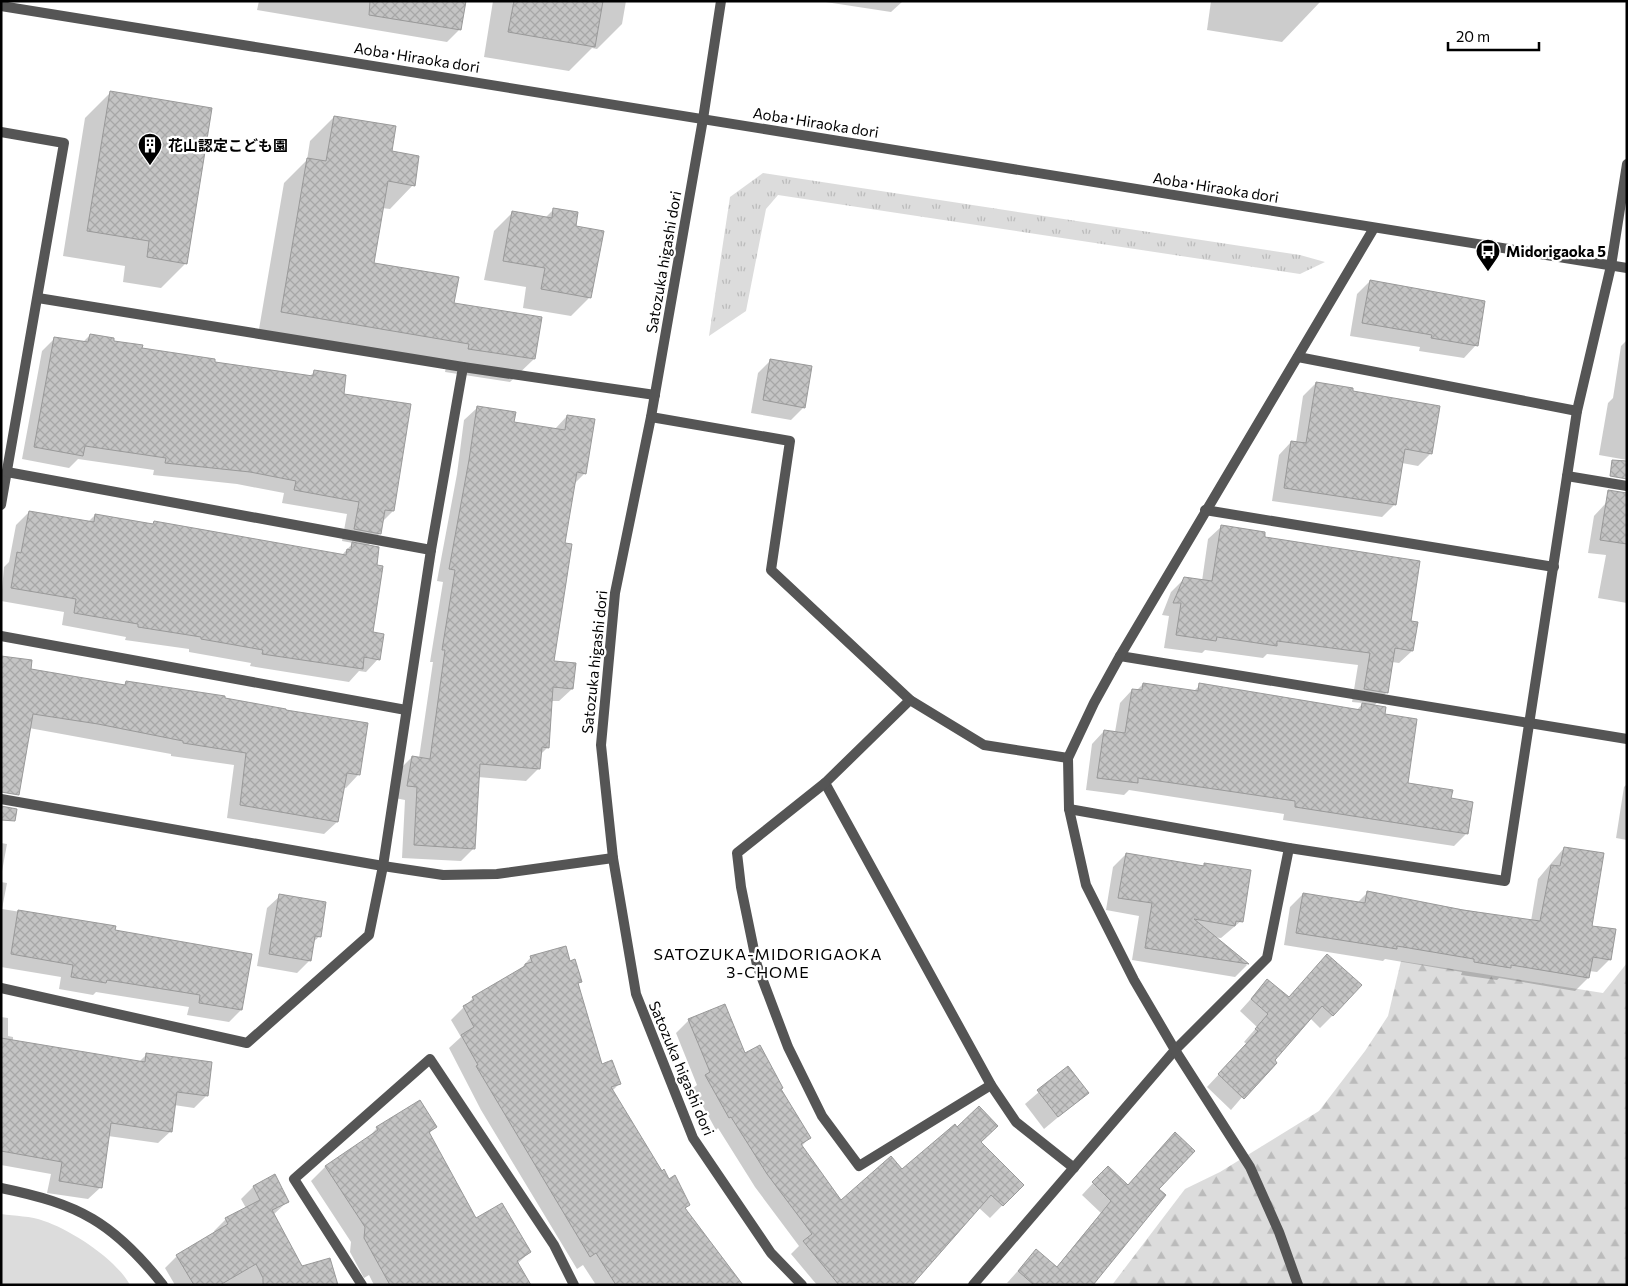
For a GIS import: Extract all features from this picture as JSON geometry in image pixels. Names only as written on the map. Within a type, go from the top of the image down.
[{"type":"street","name":"Satozuka higashi dori","points":[[721,1],[703,119],[655,395],[614,593],[601,745],[613,858],[636,994],[693,1138],[772,1253],[802,1285]]},
{"type":"street","name":"Aoba･Hiraoka dori","points":[[1,6],[1627,268]]},
{"type":"street","points":[[1,132],[64,142],[1,504]]},
{"type":"street","points":[[1069,809],[1289,848],[1505,881],[1577,411],[1611,266],[1627,164]]},
{"type":"street","points":[[1298,1285],[1279,1232],[1250,1167],[1175,1050],[1134,980],[1086,885],[1069,809],[1068,758],[1094,703],[1120,656],[1374,228]]},
{"type":"street","points":[[38,298],[463,367],[655,395]]},
{"type":"street","points":[[1298,357],[1577,411]]},
{"type":"street","points":[[1,988],[247,1043],[369,935],[383,866],[431,550],[463,367]]},
{"type":"street","points":[[651,416],[790,441],[771,570],[910,700],[984,744],[1068,758]]},
{"type":"street","points":[[7,472],[431,550]]},
{"type":"street","points":[[1568,476],[1627,486]]},
{"type":"street","points":[[1205,510],[1554,567]]},
{"type":"street","points":[[1,636],[406,710]]},
{"type":"street","points":[[1120,656],[1627,739]]},
{"type":"street","points":[[910,700],[825,783],[737,853],[741,887],[758,965],[788,1047],[822,1116],[859,1166],[991,1085]]},
{"type":"street","points":[[825,783],[991,1085],[1016,1122],[1074,1168]]},
{"type":"street","points":[[1,799],[442,875],[497,874],[613,858]]},
{"type":"street","points":[[973,1285],[1175,1050],[1267,958],[1289,848]]},
{"type":"street","points":[[362,1285],[294,1178],[430,1059],[554,1246],[574,1285]]},
{"type":"street","points":[[1,1188],[69,1206],[109,1228],[140,1257],[162,1285]]},
{"type":"green space","points":[[763,173],[1300,255],[1325,262],[1300,274],[778,195],[766,209],[746,311],[709,336],[730,197]]},
{"type":"green space","points":[[1401,961],[1603,993],[1627,963],[1627,1285],[1112,1285],[1185,1189],[1220,1172],[1319,1111],[1365,1051],[1388,1016]]},
{"type":"green space","points":[[1,1214],[39,1219],[67,1231],[104,1256],[130,1285],[1,1285]]},
{"type":"building","points":[[370,1],[466,1],[461,30],[369,15]]},
{"type":"building","points":[[514,1],[603,1],[595,47],[508,32]]},
{"type":"building","name":"花山認定こども園","points":[[110,91],[212,108],[187,264],[147,257],[149,241],[87,231]]},
{"type":"building","points":[[334,116],[396,126],[392,151],[419,156],[415,186],[388,181],[374,263],[459,277],[454,303],[542,317],[535,359],[468,349],[469,344],[281,312],[307,158],[326,161]]},
{"type":"building","points":[[553,208],[578,212],[576,226],[604,231],[591,298],[541,289],[545,268],[503,261],[512,211],[552,218]]},
{"type":"building","points":[[1370,280],[1485,301],[1478,346],[1431,338],[1432,335],[1362,323]]},
{"type":"building","points":[[90,334],[114,338],[114,341],[143,345],[142,348],[215,359],[215,362],[313,376],[314,370],[346,375],[344,394],[411,404],[394,511],[385,510],[381,534],[354,529],[359,502],[294,490],[296,481],[250,472],[165,463],[166,458],[85,446],[83,456],[34,447],[54,337],[88,342]]},
{"type":"building","points":[[770,359],[812,366],[805,408],[763,400]]},
{"type":"building","points":[[1316,382],[1353,388],[1353,391],[1440,406],[1432,454],[1405,449],[1396,505],[1284,488],[1291,441],[1306,443]]},
{"type":"building","points":[[477,406],[516,412],[514,422],[565,430],[567,415],[595,419],[586,474],[577,472],[565,543],[572,544],[554,661],[576,663],[573,689],[553,687],[549,748],[542,747],[540,769],[480,764],[475,849],[414,845],[417,787],[407,786],[412,756],[430,759],[445,650],[442,650],[455,570],[449,569]]},
{"type":"building","points":[[1612,460],[1627,461],[1627,479],[1610,476]]},
{"type":"building","points":[[1608,490],[1627,493],[1627,544],[1600,540]]},
{"type":"building","points":[[29,511],[94,522],[95,514],[153,524],[154,521],[346,555],[347,549],[351,550],[352,542],[379,547],[377,565],[383,566],[373,632],[384,634],[380,660],[364,657],[363,669],[262,654],[263,650],[201,639],[201,637],[138,627],[138,624],[74,613],[76,599],[11,588],[17,552],[21,553]]},
{"type":"building","points":[[1221,525],[1265,532],[1265,537],[1420,561],[1411,621],[1418,622],[1413,651],[1395,648],[1388,693],[1364,689],[1370,653],[1277,641],[1277,646],[1217,637],[1216,641],[1176,635],[1181,603],[1173,603],[1184,577],[1212,581]]},
{"type":"building","points":[[1,656],[32,660],[31,669],[125,685],[126,681],[225,696],[225,698],[286,710],[368,723],[360,775],[347,773],[338,822],[240,805],[246,753],[183,743],[183,741],[98,724],[33,714],[19,795],[1,792]]},
{"type":"building","points":[[1143,683],[1198,691],[1199,683],[1361,710],[1362,703],[1386,707],[1385,714],[1417,719],[1408,783],[1453,790],[1451,798],[1473,802],[1468,834],[1295,807],[1295,801],[1138,778],[1138,783],[1097,778],[1104,730],[1125,733],[1132,689],[1142,690]]},
{"type":"building","points":[[1,806],[17,809],[15,821],[1,820]]},
{"type":"building","points":[[1564,847],[1604,853],[1592,926],[1616,929],[1611,960],[1593,957],[1589,978],[1511,965],[1511,968],[1474,962],[1474,959],[1397,946],[1397,949],[1296,933],[1303,893],[1365,903],[1367,891],[1463,910],[1540,921],[1551,865],[1560,866]]},
{"type":"building","points":[[1126,853],[1204,866],[1204,863],[1251,870],[1243,922],[1236,921],[1235,926],[1194,919],[1249,964],[1145,948],[1152,903],[1118,898]]},
{"type":"building","points":[[279,894],[326,902],[321,937],[315,936],[311,961],[269,954]]},
{"type":"building","points":[[18,910],[116,926],[115,930],[252,954],[242,1010],[199,1003],[200,995],[107,980],[106,983],[71,977],[73,965],[11,954]]},
{"type":"building","points":[[566,946],[570,961],[575,959],[582,982],[578,983],[602,1064],[612,1060],[621,1084],[611,1087],[662,1171],[664,1169],[669,1179],[675,1175],[690,1205],[685,1208],[743,1285],[616,1285],[596,1253],[590,1257],[476,1066],[478,1065],[461,1035],[474,1027],[463,1006],[474,1000],[472,997],[525,966],[525,964],[532,962],[530,956]]},
{"type":"building","points":[[1327,954],[1362,985],[1333,1016],[1322,1006],[1275,1060],[1277,1063],[1244,1099],[1218,1074],[1258,1031],[1255,1029],[1268,1014],[1251,999],[1267,979],[1289,997]]},
{"type":"building","points":[[725,1004],[745,1053],[760,1045],[783,1088],[781,1089],[811,1138],[801,1144],[841,1200],[891,1156],[902,1169],[955,1124],[957,1127],[979,1106],[998,1126],[981,1142],[1024,1185],[1003,1206],[991,1195],[912,1285],[839,1285],[803,1241],[812,1234],[767,1174],[731,1117],[729,1118],[705,1075],[710,1072],[688,1019]]},
{"type":"building","points":[[1,1038],[145,1062],[146,1053],[212,1062],[208,1096],[177,1092],[172,1132],[111,1123],[102,1188],[59,1181],[62,1162],[1,1151]]},
{"type":"building","points":[[1068,1066],[1089,1093],[1058,1117],[1037,1090]]},
{"type":"building","points":[[420,1100],[437,1127],[429,1132],[476,1218],[502,1203],[531,1252],[517,1261],[531,1285],[390,1285],[364,1238],[365,1227],[325,1166],[378,1130],[376,1127]]},
{"type":"building","points":[[1175,1132],[1195,1151],[1159,1189],[1166,1195],[1093,1285],[1034,1285],[1018,1271],[1036,1249],[1057,1267],[1111,1201],[1092,1182],[1108,1166],[1128,1185]]},
{"type":"building","points":[[275,1174],[289,1202],[272,1210],[302,1266],[330,1258],[338,1285],[263,1285],[263,1278],[256,1264],[220,1285],[194,1285],[176,1255],[228,1224],[225,1218],[260,1200],[253,1186]]},
{"type":"place","name":"花山認定こども園","points":[[150,166]]},
{"type":"place","name":"Midorigaoka 5","points":[[1488,272]]},
{"type":"district","name":"SATOZUKA-MIDORIGAOKA 3-CHOME","points":[[768,962]]}]
